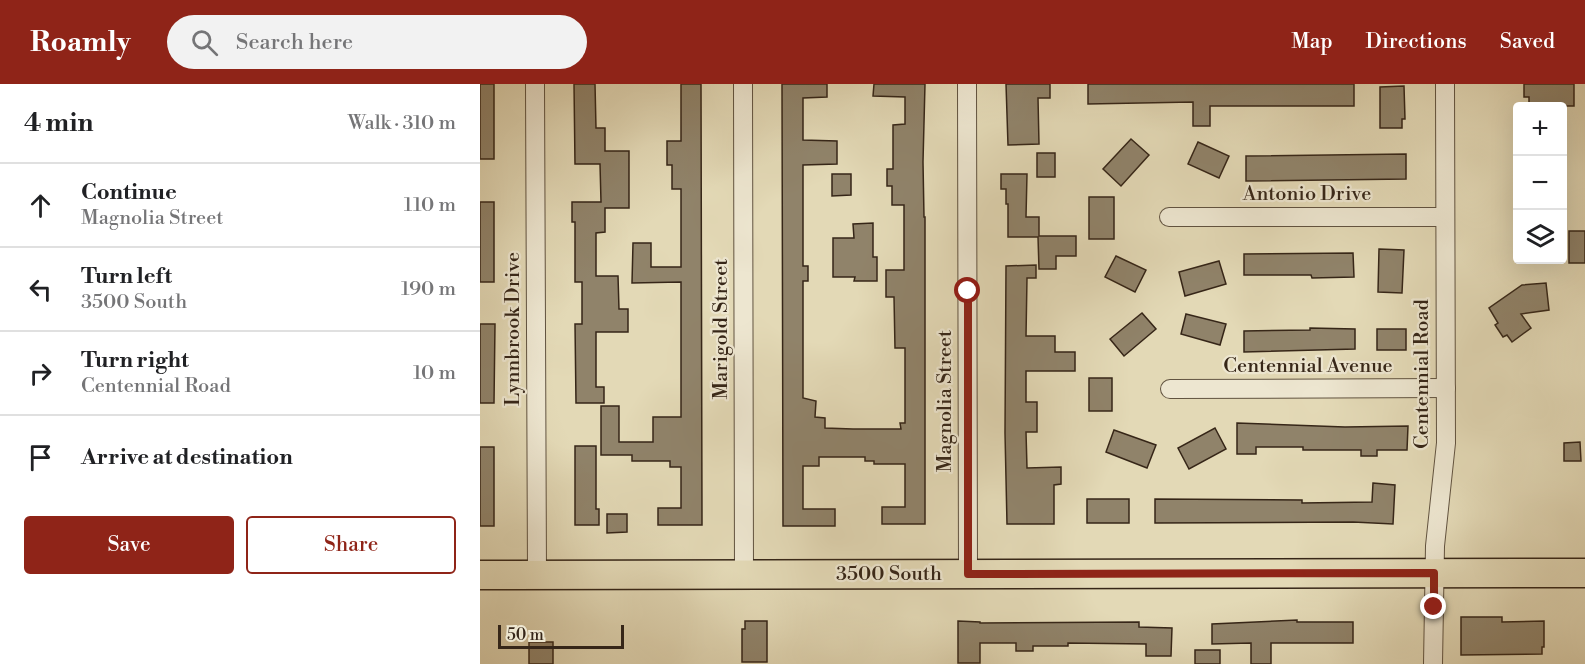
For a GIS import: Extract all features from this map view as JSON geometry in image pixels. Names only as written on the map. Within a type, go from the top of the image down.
[{"type":"main road","name":"3500 South","points":[[480,575],[1585,573]]},
{"type":"street","name":"Lynnbrook Drive","points":[[535,84],[537,575]]},
{"type":"street","name":"Marigold Street","points":[[743,84],[744,574]]},
{"type":"street","name":"Magnolia Street","points":[[967,84],[968,574]]},
{"type":"street","name":"Centennial Road","points":[[1433,664],[1434,573],[1446,443],[1445,84]]},
{"type":"street","name":"Antonio Drive","points":[[1169,217],[1445,217]]},
{"type":"street","name":"Centennial Avenue","points":[[1170,389],[1446,388]]},
{"type":"building","points":[[480,84],[494,84],[494,159],[480,159]]},
{"type":"building","points":[[574,84],[595,84],[596,128],[605,128],[605,151],[629,151],[629,208],[605,208],[605,232],[596,233],[596,276],[618,276],[619,309],[628,309],[628,332],[596,332],[596,387],[604,387],[604,403],[576,403],[575,324],[582,324],[582,282],[575,282],[575,222],[572,222],[572,202],[601,202],[600,164],[575,164]]},
{"type":"building","points":[[681,84],[701,84],[702,525],[658,525],[658,508],[681,508],[681,467],[670,467],[670,461],[632,461],[632,455],[601,455],[601,406],[619,406],[619,442],[653,442],[653,417],[681,417],[681,282],[632,283],[633,243],[651,243],[651,267],[681,267],[681,189],[672,189],[672,165],[667,165],[667,141],[681,141]]},
{"type":"building","points":[[782,84],[827,84],[827,97],[803,98],[803,140],[837,141],[837,164],[803,165],[803,266],[808,266],[808,281],[803,281],[803,398],[816,401],[815,417],[825,418],[825,428],[901,429],[900,423],[905,423],[905,348],[895,348],[894,297],[886,297],[886,270],[904,270],[904,205],[892,205],[892,186],[887,186],[887,169],[893,169],[893,125],[905,124],[905,97],[873,96],[874,84],[925,84],[923,162],[925,524],[882,524],[882,507],[905,507],[905,464],[874,464],[874,461],[865,461],[865,457],[819,457],[819,466],[803,466],[803,509],[835,509],[835,526],[783,526]]},
{"type":"building","points":[[1006,84],[1050,84],[1050,98],[1038,98],[1039,144],[1008,145]]},
{"type":"building","points":[[1088,84],[1354,84],[1354,106],[1210,106],[1210,126],[1193,126],[1193,102],[1088,104]]},
{"type":"building","points":[[1524,84],[1574,84],[1574,106],[1567,106],[1567,102],[1529,102],[1529,97],[1524,97]]},
{"type":"building","points":[[1404,86],[1405,119],[1402,119],[1402,128],[1380,128],[1380,87]]},
{"type":"building","points":[[1131,139],[1149,155],[1121,186],[1103,169]]},
{"type":"building","points":[[1198,142],[1229,156],[1219,178],[1188,164]]},
{"type":"building","points":[[1037,153],[1055,153],[1055,177],[1037,177]]},
{"type":"building","points":[[1406,154],[1406,179],[1246,181],[1246,156]]},
{"type":"building","points":[[832,174],[851,174],[851,195],[832,196]]},
{"type":"building","points":[[1001,174],[1027,174],[1026,217],[1039,217],[1039,236],[1076,236],[1076,256],[1056,256],[1056,269],[1039,269],[1038,237],[1008,237],[1008,204],[1006,204],[1006,189],[1001,189]]},
{"type":"building","points":[[1089,197],[1114,197],[1114,239],[1089,239]]},
{"type":"building","points":[[480,202],[494,202],[494,282],[480,282]]},
{"type":"building","points":[[873,223],[873,257],[877,257],[877,281],[854,281],[855,277],[833,277],[833,238],[854,238],[853,224]]},
{"type":"building","points":[[1569,231],[1585,231],[1585,263],[1569,263]]},
{"type":"building","points":[[1379,249],[1404,250],[1402,293],[1378,292]]},
{"type":"building","points":[[1353,253],[1354,277],[1244,275],[1244,254]]},
{"type":"building","points":[[1116,256],[1146,270],[1135,292],[1105,277]]},
{"type":"building","points":[[1219,261],[1226,284],[1185,296],[1179,272]]},
{"type":"building","points":[[1036,265],[1036,278],[1027,278],[1026,336],[1055,336],[1055,352],[1075,352],[1075,371],[1026,371],[1026,402],[1037,402],[1037,432],[1026,432],[1027,468],[1061,467],[1061,484],[1054,485],[1054,524],[1007,524],[1006,266]]},
{"type":"building","points":[[1546,283],[1549,310],[1521,314],[1531,328],[1512,342],[1507,335],[1503,337],[1495,325],[1498,323],[1489,308],[1522,285]]},
{"type":"building","points":[[1142,313],[1156,329],[1124,356],[1110,339]]},
{"type":"building","points":[[1186,314],[1226,324],[1220,345],[1181,334]]},
{"type":"building","points":[[480,324],[495,324],[494,403],[480,403]]},
{"type":"building","points":[[1310,328],[1355,329],[1355,349],[1244,352],[1244,331],[1310,330]]},
{"type":"building","points":[[1377,329],[1406,329],[1406,350],[1377,350]]},
{"type":"building","points":[[1089,378],[1112,378],[1112,411],[1089,411]]},
{"type":"building","points":[[1237,423],[1345,427],[1408,426],[1407,450],[1377,450],[1377,456],[1361,456],[1361,450],[1256,447],[1256,454],[1237,454]]},
{"type":"building","points":[[1215,428],[1226,449],[1189,469],[1178,448]]},
{"type":"building","points":[[1114,430],[1156,445],[1147,468],[1106,452]]},
{"type":"building","points":[[1580,442],[1581,461],[1564,461],[1564,443]]},
{"type":"building","points":[[575,446],[596,446],[596,509],[599,509],[599,525],[575,525]]},
{"type":"building","points":[[480,447],[494,447],[494,526],[480,526]]},
{"type":"building","points":[[1373,483],[1395,485],[1393,524],[1353,522],[1155,523],[1155,499],[1302,500],[1302,503],[1372,502]]},
{"type":"building","points":[[1087,499],[1129,499],[1129,523],[1087,523]]},
{"type":"building","points":[[607,514],[627,514],[627,532],[607,533]]},
{"type":"building","points":[[1461,617],[1502,617],[1502,622],[1544,621],[1542,654],[1461,655]]},
{"type":"building","points":[[1297,620],[1297,622],[1353,622],[1353,643],[1271,643],[1271,664],[1251,664],[1251,643],[1212,644],[1212,624]]},
{"type":"building","points":[[745,621],[767,621],[767,662],[742,662],[742,629],[745,629]]},
{"type":"building","points":[[958,621],[980,623],[1139,622],[1139,627],[1172,628],[1171,656],[1146,656],[1146,644],[1068,643],[1068,646],[1033,646],[1033,651],[1016,651],[1016,643],[980,643],[980,663],[958,663]]},
{"type":"building","points":[[529,642],[553,642],[553,664],[529,664]]},
{"type":"building","points":[[1195,650],[1220,650],[1220,664],[1195,664]]},
{"type":"route","points":[[968,291],[968,574],[1434,573],[1434,607]]}]
